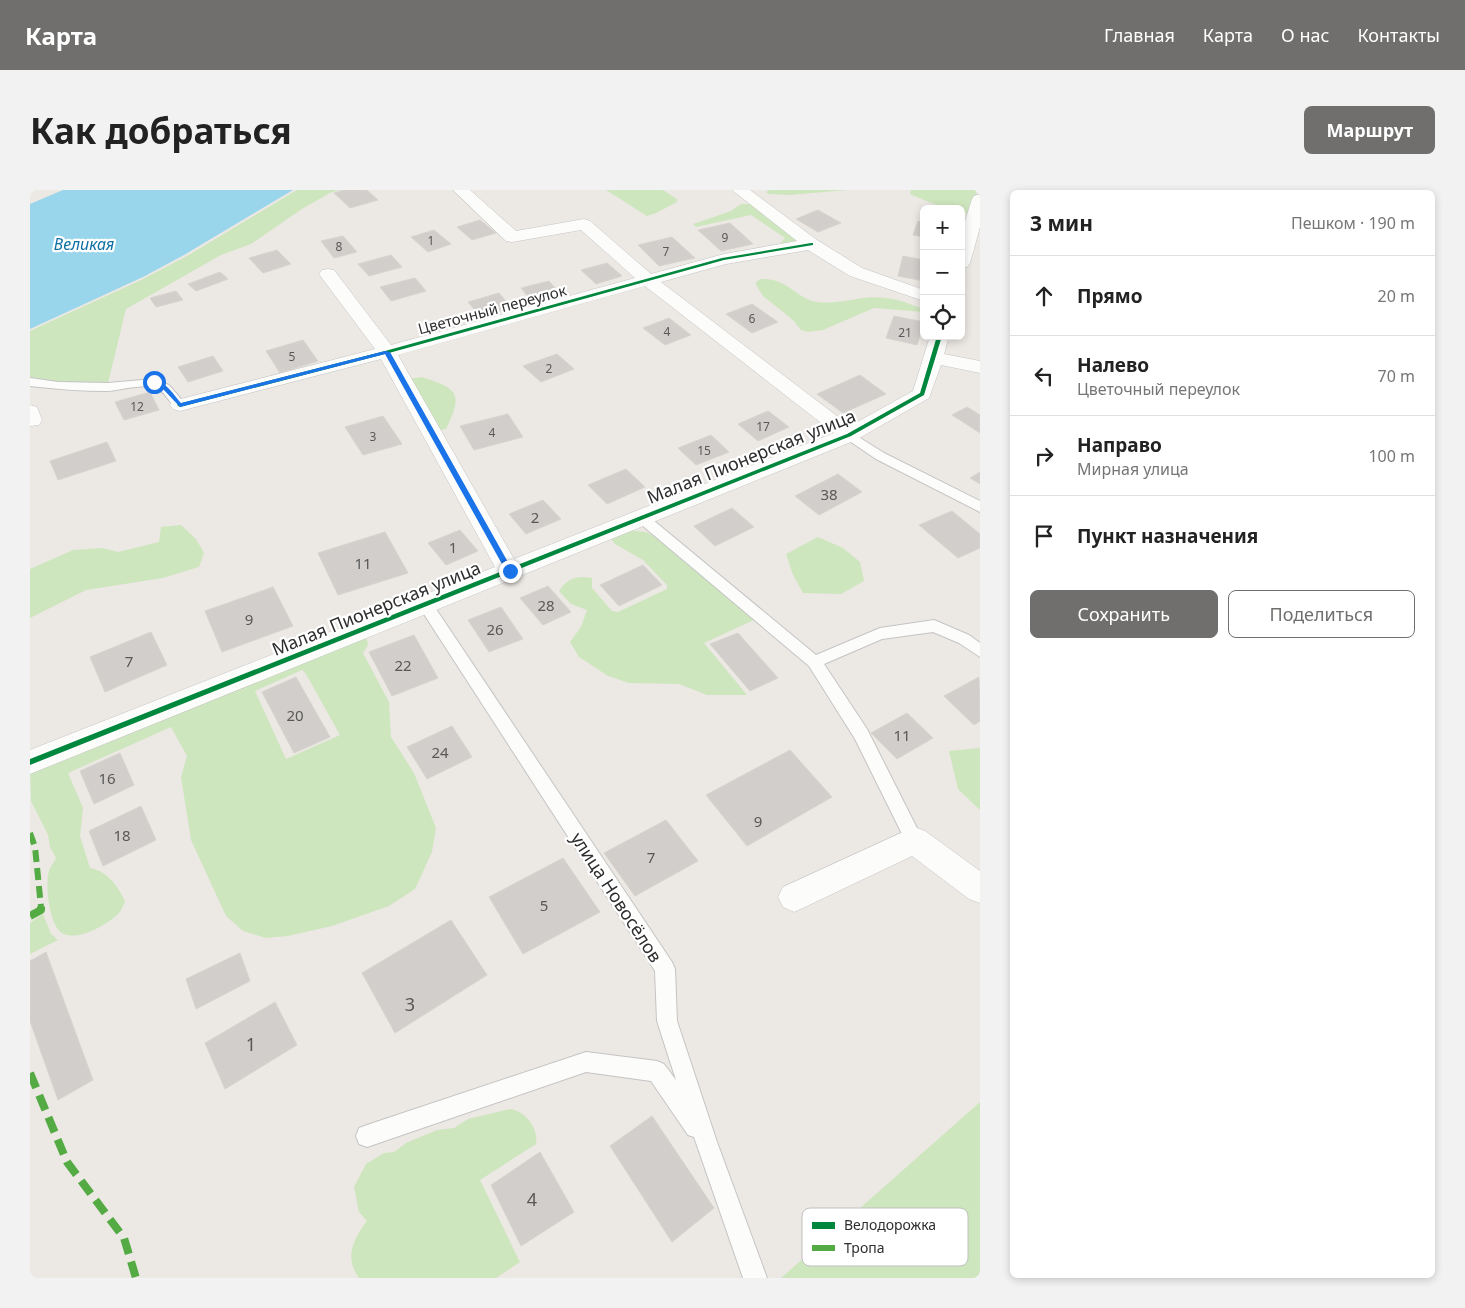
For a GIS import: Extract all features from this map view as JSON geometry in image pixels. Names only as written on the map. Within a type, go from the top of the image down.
[{"type":"street","points":[[460,190],[512,237],[584,224],[648,280],[848,435]]},
{"type":"street","points":[[740,190],[811,244],[856,272],[921,295]]},
{"type":"street","points":[[965,253],[976,226],[980,199]]},
{"type":"street","name":"Цветочный переулок","points":[[180,405],[387,352],[724,259],[811,244]]},
{"type":"street","points":[[328,274],[387,352],[510,571]]},
{"type":"street","points":[[937,347],[980,367]]},
{"type":"street","name":"Малая Пионерская улица","points":[[30,762],[848,435],[922,394],[937,347]]},
{"type":"street","points":[[794,897],[914,840],[980,889]]},
{"type":"lane","points":[[30,382],[58,386],[108,386],[154,382],[165,388],[180,405]]},
{"type":"lane","points":[[848,435],[880,456],[980,507]]},
{"type":"lane","points":[[642,518],[814,662],[861,734],[914,840]]},
{"type":"lane","name":"улица Новосёлов","points":[[425,604],[665,969],[667,1021],[706,1142],[755,1278]]},
{"type":"lane","points":[[814,662],[880,634],[934,626],[964,639],[980,651]]},
{"type":"lane","points":[[368,1136],[586,1062],[657,1071],[706,1142]]},
{"type":"green space","points":[[297,190],[339,190],[302,209],[251,244],[221,255],[126,309],[108,383],[57,383],[30,379],[30,331],[141,280],[187,256]]},
{"type":"green space","points":[[606,190],[663,190],[677,199],[677,202],[647,216]]},
{"type":"green space","points":[[769,190],[847,190],[790,195],[768,194],[766,192]]},
{"type":"green space","points":[[911,190],[977,190],[970,214],[965,213],[965,205],[938,205],[910,194]]},
{"type":"green space","points":[[741,204],[750,204],[800,243],[777,247],[785,238],[751,215],[696,227],[693,224],[731,211]]},
{"type":"green space","points":[[761,279],[778,282],[803,297],[817,302],[879,297],[902,301],[920,308],[920,312],[874,308],[823,330],[808,332],[801,330],[793,320],[763,296],[756,282]]},
{"type":"green space","points":[[422,377],[444,385],[454,394],[456,400],[455,408],[446,429],[440,430],[408,379]]},
{"type":"green space","points":[[181,525],[196,539],[204,553],[199,567],[163,578],[86,590],[30,618],[30,569],[73,550],[102,548],[118,552],[159,542],[161,527]]},
{"type":"green space","points":[[622,532],[646,532],[662,540],[756,619],[704,643],[747,695],[707,695],[679,684],[629,683],[608,676],[579,657],[570,642],[581,627],[587,610],[571,604],[559,591],[569,580],[578,577],[592,578],[592,588],[612,611],[618,612],[667,589],[667,585],[643,560],[615,544],[611,539]]},
{"type":"green space","points":[[818,537],[843,548],[860,562],[864,581],[841,594],[803,593],[793,575],[786,554]]},
{"type":"green space","points":[[364,635],[368,645],[363,653],[389,702],[391,737],[414,773],[436,828],[432,852],[415,889],[389,906],[332,926],[288,936],[266,938],[243,931],[226,916],[191,840],[181,777],[187,756],[171,727],[68,773],[83,808],[80,836],[90,868],[107,876],[119,890],[125,901],[119,913],[107,923],[83,934],[68,935],[62,933],[58,928],[51,913],[48,874],[56,858],[50,847],[48,835],[31,801],[30,769]],"holes":[[[302,670],[340,735],[286,759],[255,691]]]},
{"type":"green space","points":[[980,748],[980,810],[958,789],[949,751]]},
{"type":"green space","points":[[43,914],[51,934],[58,940],[30,954],[30,923]]},
{"type":"green space","points":[[980,1102],[980,1278],[781,1278],[802,1259],[802,1266],[968,1266],[968,1208],[860,1208]]},
{"type":"green space","points":[[510,1109],[521,1113],[530,1121],[535,1132],[536,1144],[480,1180],[520,1262],[496,1278],[359,1278],[354,1271],[351,1256],[354,1242],[367,1221],[359,1212],[354,1187],[366,1164],[384,1153],[394,1152],[406,1143],[437,1130],[454,1128],[468,1119]]},
{"type":"water","name":"Великая","points":[[63,190],[293,190],[184,255],[143,277],[30,329],[30,204]]},
{"type":"building","points":[[344,190],[367,190],[378,200],[350,208],[334,193]]},
{"type":"building","points":[[818,210],[841,223],[818,232],[796,219]]},
{"type":"building","points":[[480,220],[496,233],[472,240],[457,227]]},
{"type":"building","points":[[918,221],[920,222],[920,236],[913,235]]},
{"type":"building","points":[[730,223],[753,244],[721,251],[698,230]]},
{"type":"building","points":[[434,230],[451,244],[428,252],[411,237]]},
{"type":"building","points":[[343,236],[357,252],[334,258],[321,241]]},
{"type":"building","points":[[672,237],[695,258],[659,266],[638,245]]},
{"type":"building","points":[[277,250],[291,264],[263,273],[249,258]]},
{"type":"building","points":[[391,255],[402,267],[369,276],[358,264]]},
{"type":"building","points":[[903,256],[920,259],[920,280],[898,276]]},
{"type":"building","points":[[607,263],[622,276],[596,284],[581,270]]},
{"type":"building","points":[[220,272],[228,279],[196,291],[188,284]]},
{"type":"building","points":[[415,278],[426,291],[391,301],[380,287]]},
{"type":"building","points":[[549,281],[561,295],[533,302],[521,288]]},
{"type":"building","points":[[176,291],[183,300],[156,307],[150,298]]},
{"type":"building","points":[[499,293],[512,308],[480,316],[468,302]]},
{"type":"building","points":[[752,304],[778,322],[752,333],[726,314]]},
{"type":"building","points":[[894,316],[920,321],[920,335],[917,345],[886,338]]},
{"type":"building","points":[[669,318],[691,335],[665,345],[643,328]]},
{"type":"building","points":[[303,340],[318,361],[280,373],[266,351]]},
{"type":"building","points":[[557,354],[574,369],[541,382],[523,366]]},
{"type":"building","points":[[213,356],[223,371],[188,382],[178,367]]},
{"type":"building","points":[[860,375],[886,394],[843,413],[817,394]]},
{"type":"building","points":[[150,392],[159,410],[124,420],[115,402]]},
{"type":"building","points":[[967,407],[980,415],[980,433],[952,415]]},
{"type":"building","points":[[768,411],[789,427],[758,441],[738,424]]},
{"type":"building","points":[[508,414],[523,437],[474,450],[460,426]]},
{"type":"building","points":[[383,416],[402,444],[363,455],[345,427]]},
{"type":"building","points":[[711,435],[729,452],[696,465],[678,448]]},
{"type":"building","points":[[107,442],[116,461],[58,480],[50,461]]},
{"type":"building","points":[[626,469],[645,487],[607,504],[588,485]]},
{"type":"building","points":[[980,472],[980,484],[970,478]]},
{"type":"building","points":[[838,474],[862,492],[819,515],[795,496]]},
{"type":"building","points":[[543,500],[561,519],[526,534],[509,514]]},
{"type":"building","points":[[732,508],[754,527],[715,546],[694,526]]},
{"type":"building","points":[[952,511],[980,534],[980,548],[958,558],[919,525]]},
{"type":"building","points":[[460,530],[478,551],[446,565],[428,543]]},
{"type":"building","points":[[385,532],[408,573],[338,595],[318,553]]},
{"type":"building","points":[[643,565],[662,585],[619,606],[600,585]]},
{"type":"building","points":[[548,586],[571,612],[543,625],[520,598]]},
{"type":"building","points":[[273,587],[293,626],[222,652],[205,611]]},
{"type":"building","points":[[501,607],[523,639],[489,652],[468,620]]},
{"type":"building","points":[[151,632],[167,665],[105,692],[90,657]]},
{"type":"building","points":[[738,633],[778,678],[750,691],[710,644]]},
{"type":"building","points":[[414,635],[438,678],[392,696],[369,652]]},
{"type":"building","points":[[296,677],[330,737],[294,753],[262,692]]},
{"type":"building","points":[[979,677],[980,721],[974,725],[944,696]]},
{"type":"building","points":[[907,713],[933,738],[897,759],[871,733]]},
{"type":"building","points":[[452,726],[472,757],[427,779],[407,747]]},
{"type":"building","points":[[790,750],[832,797],[747,846],[706,795]]},
{"type":"building","points":[[120,753],[134,785],[94,804],[80,771]]},
{"type":"building","points":[[141,806],[156,840],[103,866],[89,831]]},
{"type":"building","points":[[666,820],[698,861],[635,896],[604,853]]},
{"type":"building","points":[[563,858],[600,912],[523,954],[489,897]]},
{"type":"building","points":[[451,920],[487,975],[395,1033],[362,973]]},
{"type":"building","points":[[46,952],[93,1080],[58,1100],[30,1021],[30,961]]},
{"type":"building","points":[[240,953],[250,981],[196,1009],[186,979]]},
{"type":"building","points":[[275,1002],[297,1045],[225,1089],[205,1043]]},
{"type":"building","points":[[652,1116],[714,1208],[672,1242],[610,1146]]},
{"type":"building","points":[[540,1152],[574,1212],[521,1246],[491,1185]]},
{"type":"marked path","points":[[30,833],[35,847],[41,910],[30,916]]},
{"type":"marked path","points":[[30,1073],[67,1162],[124,1238],[136,1278]]},
{"type":"cycle path","points":[[180,405],[387,352],[724,259],[811,244]]},
{"type":"cycle path","points":[[30,762],[849,435],[922,394],[939,340]]},
{"type":"route","points":[[154,382],[165,388],[180,405],[387,352],[510,571]]}]
